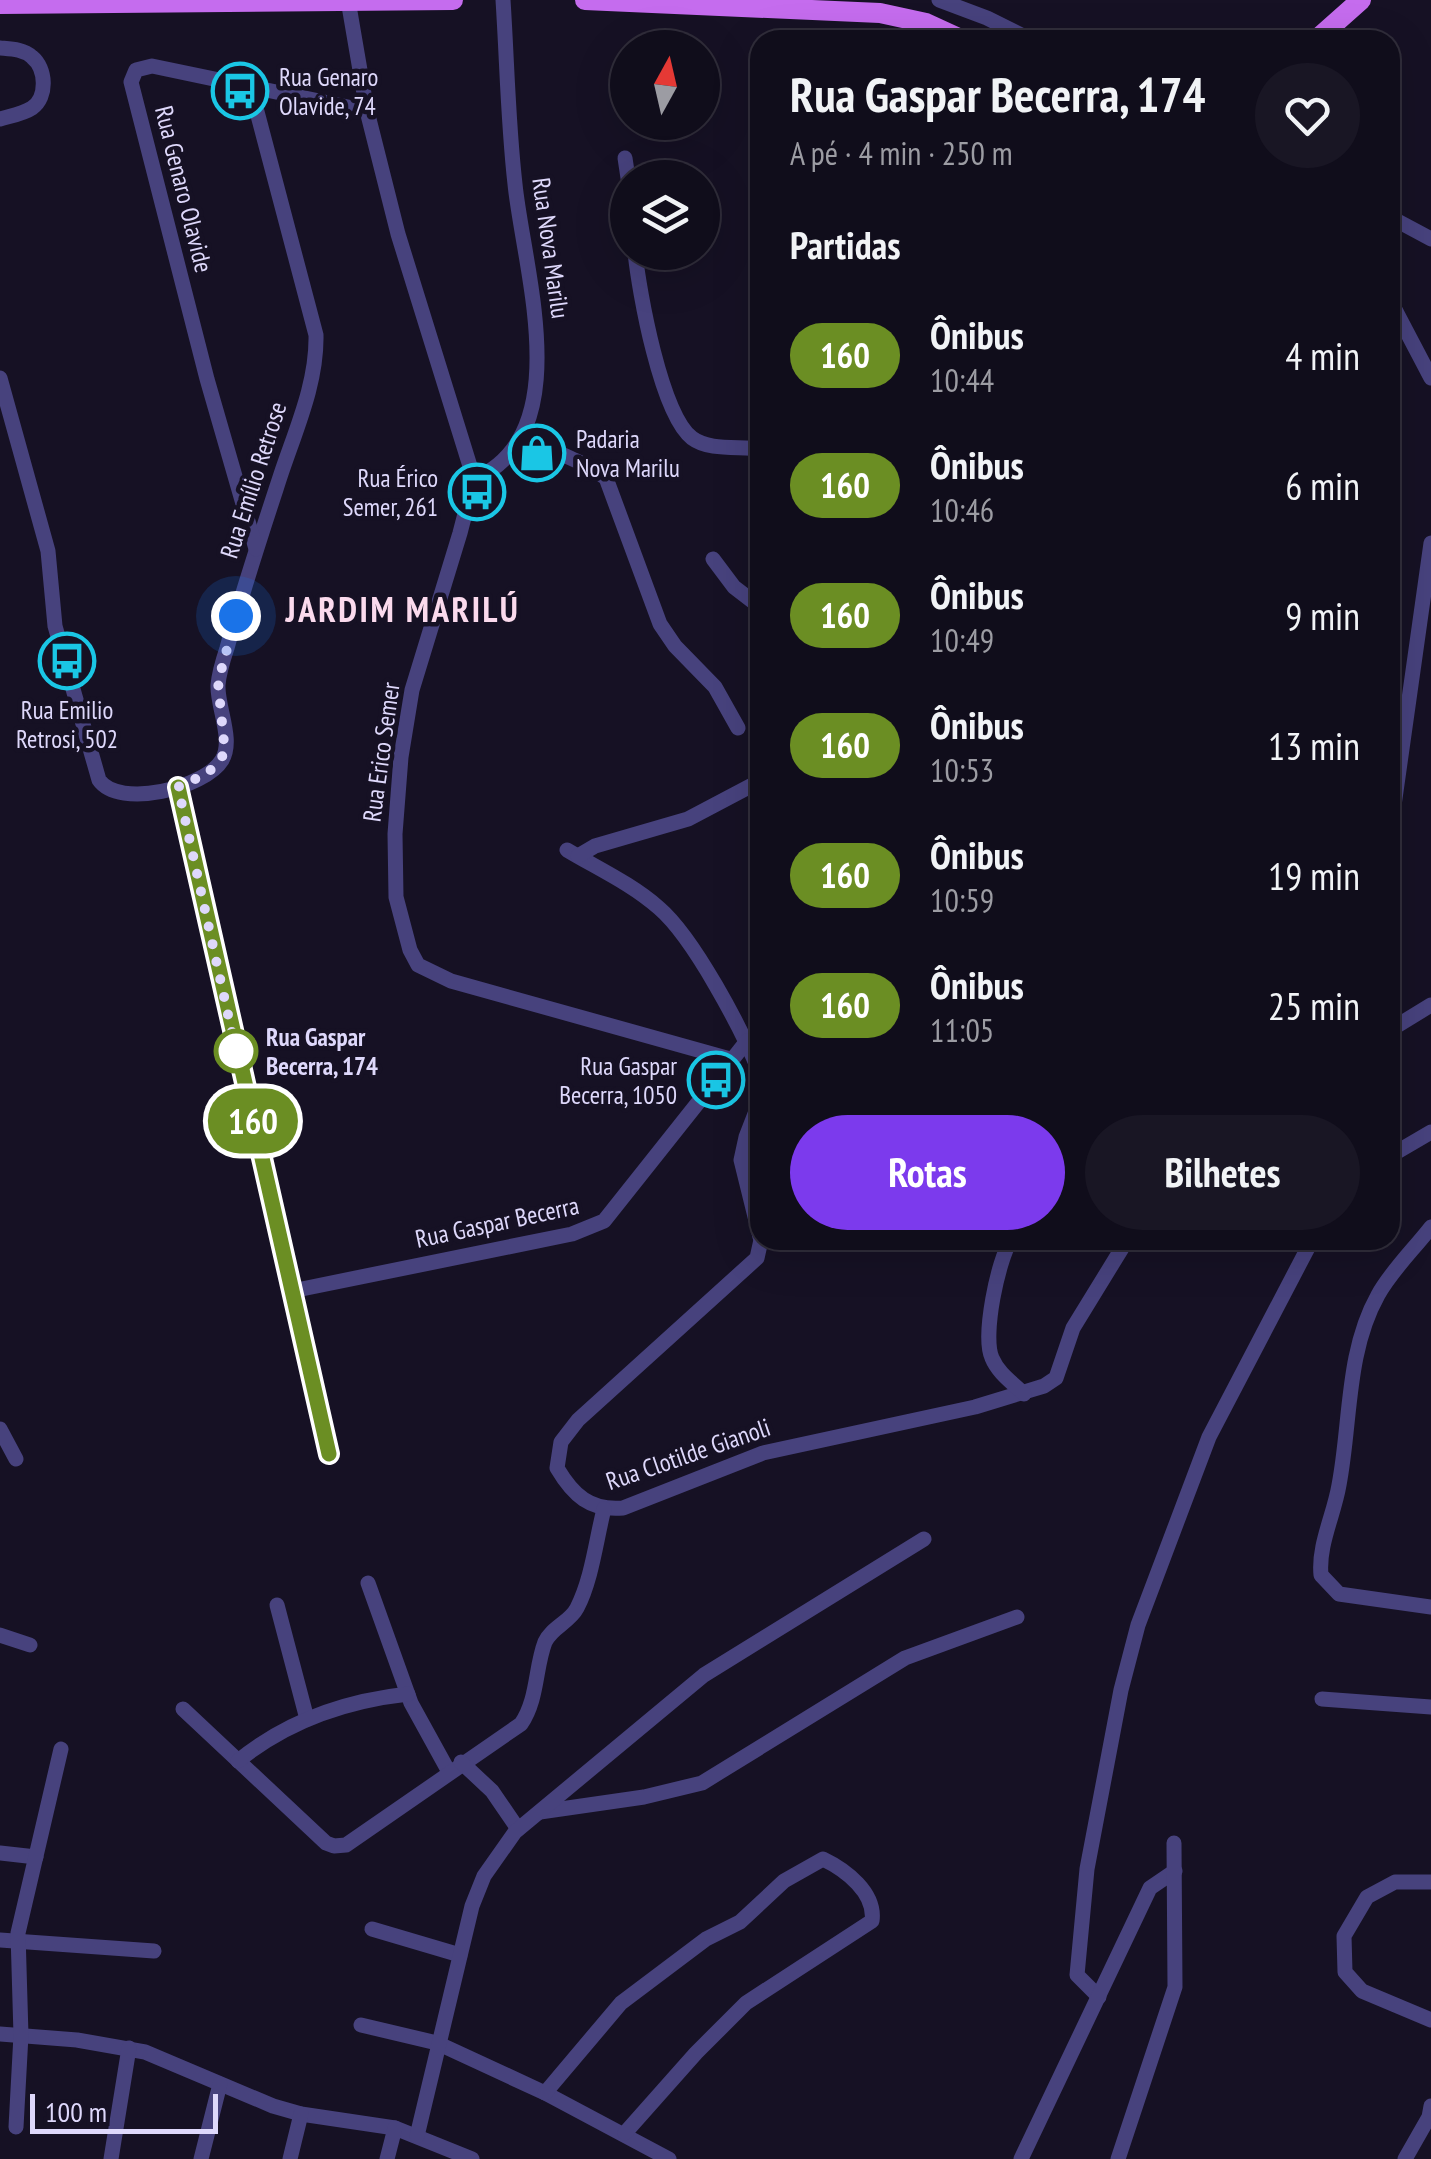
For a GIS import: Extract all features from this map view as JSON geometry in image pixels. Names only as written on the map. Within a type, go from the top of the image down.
[{"type":"main road","points":[[0,4],[453,0]]},
{"type":"main road","points":[[585,0],[908,9],[945,30]]},
{"type":"main road","points":[[1327,30],[1361,0]]},
{"type":"street","points":[[348,0],[367,111],[398,234],[474,478]]},
{"type":"street","name":"Rua Nova Marilu","points":[[474,478],[490,472],[505,459],[522,436],[532,404],[538,332],[515,184],[503,0]]},
{"type":"street","points":[[939,0],[1011,30]]},
{"type":"street","points":[[0,48],[34,58],[40,66],[43,88],[30,110],[0,119]]},
{"type":"street","name":"Rua Genaro Olavide","points":[[256,549],[207,378],[131,82],[136,70],[152,66],[367,111]]},
{"type":"street","name":"Rua Emílio Retrose","points":[[0,378],[48,551],[55,626],[99,780],[115,793],[178,787],[208,773],[225,753],[218,682],[256,549],[311,383],[316,352],[316,335],[250,89]]},
{"type":"street","points":[[1400,222],[1431,239]]},
{"type":"street","points":[[638,270],[645,314],[676,416],[686,433],[698,442],[715,446],[750,448]]},
{"type":"street","points":[[1400,319],[1431,378]]},
{"type":"street","points":[[522,436],[606,478],[660,624],[675,646],[715,686],[738,728]]},
{"type":"street","name":"Rua Erico Semer","points":[[474,478],[406,718],[394,874],[400,920],[410,950],[418,965],[452,981],[730,1059]]},
{"type":"street","points":[[1400,763],[1431,544]]},
{"type":"street","points":[[713,559],[734,587],[750,599]]},
{"type":"street","points":[[178,787],[329,1454]]},
{"type":"street","points":[[750,787],[688,818],[572,853],[648,900],[673,922],[750,1049]]},
{"type":"street","points":[[1400,1024],[1431,1005]]},
{"type":"street","name":"Rua Gaspar Becerra","points":[[292,1291],[590,1228],[604,1221],[747,1042]]},
{"type":"street","name":"Rua Clotilde Gianoli","points":[[750,1127],[742,1160],[750,1195]]},
{"type":"street","points":[[1400,1150],[1431,1132]]},
{"type":"street","points":[[1431,1228],[1378,1294],[1361,1334],[1352,1378],[1347,1445],[1335,1510],[1320,1559],[1320,1576],[1339,1594],[1431,1607]]},
{"type":"street","name":"Rua Clotilde Gianoli","points":[[759,1250],[758,1258],[578,1420],[561,1442],[557,1468],[570,1490],[604,1509],[623,1508],[763,1453],[1024,1394]]},
{"type":"street","points":[[1007,1250],[999,1271],[988,1341],[994,1364],[1024,1394],[1056,1378],[1073,1328],[1121,1250]]},
{"type":"street","points":[[1099,1997],[1077,1975],[1088,1869],[1121,1690],[1138,1625],[1210,1437],[1307,1250]]},
{"type":"street","points":[[1,1434],[16,1459]]},
{"type":"street","points":[[183,1709],[326,1843],[340,1846],[361,1836],[455,1767],[510,1734],[527,1716],[545,1642],[580,1602],[604,1509]]},
{"type":"street","points":[[417,2136],[437,2043],[484,1876],[518,1828],[704,1675],[924,1539]]},
{"type":"street","points":[[368,1583],[408,1694],[455,1767],[492,1790],[518,1828]]},
{"type":"street","points":[[277,1605],[307,1719]]},
{"type":"street","points":[[536,1812],[644,1797],[702,1783],[905,1658],[1016,1617]]},
{"type":"street","points":[[0,1635],[30,1645]]},
{"type":"street","points":[[238,1761],[266,1739],[307,1719],[373,1698],[408,1694]]},
{"type":"street","points":[[1322,1698],[1431,1707]]},
{"type":"street","points":[[16,2127],[21,2035],[18,1933],[61,1749]]},
{"type":"street","points":[[1118,2159],[1175,1987],[1174,1843]]},
{"type":"street","points":[[0,1853],[36,1857]]},
{"type":"street","points":[[545,2093],[621,2003],[650,1980],[706,1939],[740,1922],[784,1881],[823,1859],[840,1868],[874,1908],[872,1921],[746,2003],[625,2133]]},
{"type":"street","points":[[1021,2159],[1150,1888],[1174,1871]]},
{"type":"street","points":[[1431,1882],[1394,1882],[1367,1897],[1344,1936],[1345,1972],[1362,1991],[1431,2020]]},
{"type":"street","points":[[372,1929],[460,1955]]},
{"type":"street","points":[[0,1940],[154,1950]]},
{"type":"street","points":[[361,2024],[437,2043],[545,2093],[669,2159]]},
{"type":"street","points":[[0,2034],[130,2048],[301,2114],[395,2128],[472,2159]]},
{"type":"street","points":[[111,2159],[130,2048]]},
{"type":"street","points":[[202,2159],[220,2084]]},
{"type":"street","points":[[290,2159],[301,2114]]},
{"type":"street","points":[[1405,2159],[1430,2114]]},
{"type":"street","points":[[387,2159],[395,2128]]},
{"type":"bus line","name":"160","points":[[178,787],[329,1454]]},
{"type":"place","name":"Rua Genaro Olavide, 74","points":[[240,91]]},
{"type":"place","name":"Padaria Nova Marilu","points":[[537,453]]},
{"type":"place","name":"Rua Érico Semer, 261","points":[[477,492]]},
{"type":"place","name":"Rua Emilio Retrosi, 502","points":[[67,661]]},
{"type":"place","name":"Rua Gaspar Becerra, 174","points":[[236,1051]]},
{"type":"place","name":"Rua Gaspar Becerra, 1050","points":[[716,1080]]},
{"type":"district","name":"JARDIM MARILÚ","points":[[403,609]]},
{"type":"route","points":[[236,616],[218,682],[225,753],[208,773],[178,787],[236,1051]]}]
